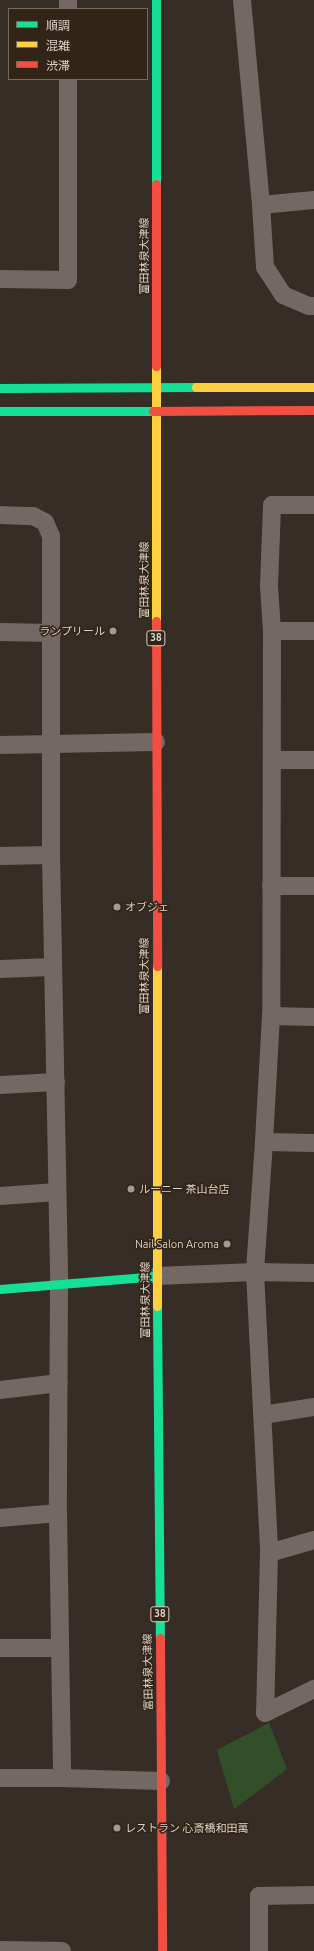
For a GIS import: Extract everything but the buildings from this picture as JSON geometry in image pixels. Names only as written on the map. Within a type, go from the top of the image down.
[{"type":"main road","name":"富田林泉大津線","points":[[156,0],[157,1276],[162,1951]]},
{"type":"main road","points":[[0,388],[314,387]]},
{"type":"main road","points":[[0,410],[314,410]]},
{"type":"main road","points":[[0,1289],[157,1276]]},
{"type":"street","points":[[242,0],[261,205],[265,267],[283,295],[309,306],[314,306]]},
{"type":"street","points":[[0,280],[68,280],[68,80]]},
{"type":"street","points":[[261,205],[314,200]]},
{"type":"street","points":[[314,505],[272,505],[269,586],[272,631],[271,1016],[255,1272],[269,1553],[265,1713],[314,1689]]},
{"type":"street","points":[[0,515],[33,516],[45,522],[51,536],[51,855],[59,1284],[58,1513],[62,1778]]},
{"type":"street","points":[[272,631],[314,631]]},
{"type":"street","points":[[0,632],[52,633]]},
{"type":"street","points":[[0,745],[156,742]]},
{"type":"street","points":[[272,760],[314,760]]},
{"type":"street","points":[[0,856],[51,855]]},
{"type":"street","points":[[271,886],[314,886]]},
{"type":"street","points":[[0,969],[53,967]]},
{"type":"street","points":[[271,1016],[314,1017]]},
{"type":"street","points":[[0,1085],[56,1082]]},
{"type":"street","points":[[264,1142],[314,1142]]},
{"type":"street","points":[[0,1196],[57,1192]]},
{"type":"street","points":[[157,1276],[255,1272],[314,1273]]},
{"type":"street","points":[[0,1390],[59,1383]]},
{"type":"street","points":[[263,1415],[314,1407]]},
{"type":"street","points":[[0,1518],[58,1513]]},
{"type":"street","points":[[269,1553],[314,1540]]},
{"type":"street","points":[[0,1648],[59,1648]]},
{"type":"street","points":[[0,1778],[161,1781]]},
{"type":"street","points":[[259,1951],[259,1896],[314,1895]]},
{"type":"street","points":[[0,1950],[62,1951]]},
{"type":"green space","points":[[269,1723],[287,1769],[234,1809],[217,1750]]},
{"type":"traffic: fast","points":[[156,0],[156,184]]},
{"type":"traffic: fast","points":[[0,388],[196,387]]},
{"type":"traffic: fast","points":[[0,411],[153,411]]},
{"type":"traffic: fast","points":[[0,1289],[157,1276]]},
{"type":"traffic: fast","points":[[157,1306],[160,1638]]},
{"type":"traffic: slow","points":[[156,366],[156,621]]},
{"type":"traffic: slow","points":[[196,387],[314,387]]},
{"type":"traffic: slow","points":[[157,966],[157,1306]]},
{"type":"traffic: jam","points":[[156,184],[156,366]]},
{"type":"traffic: jam","points":[[153,411],[314,410]]},
{"type":"traffic: jam","points":[[156,621],[157,966]]},
{"type":"traffic: jam","points":[[160,1638],[162,1951]]},
{"type":"place","name":"ランプリール","points":[[113,631]]},
{"type":"place","name":"オブジェ","points":[[117,907]]},
{"type":"place","name":"ルーニー 茶山台店","points":[[131,1189]]},
{"type":"place","name":"Nail Salon Aroma","points":[[227,1244]]},
{"type":"place","name":"レストラン 心斎橋和田萬","points":[[117,1828]]}]
